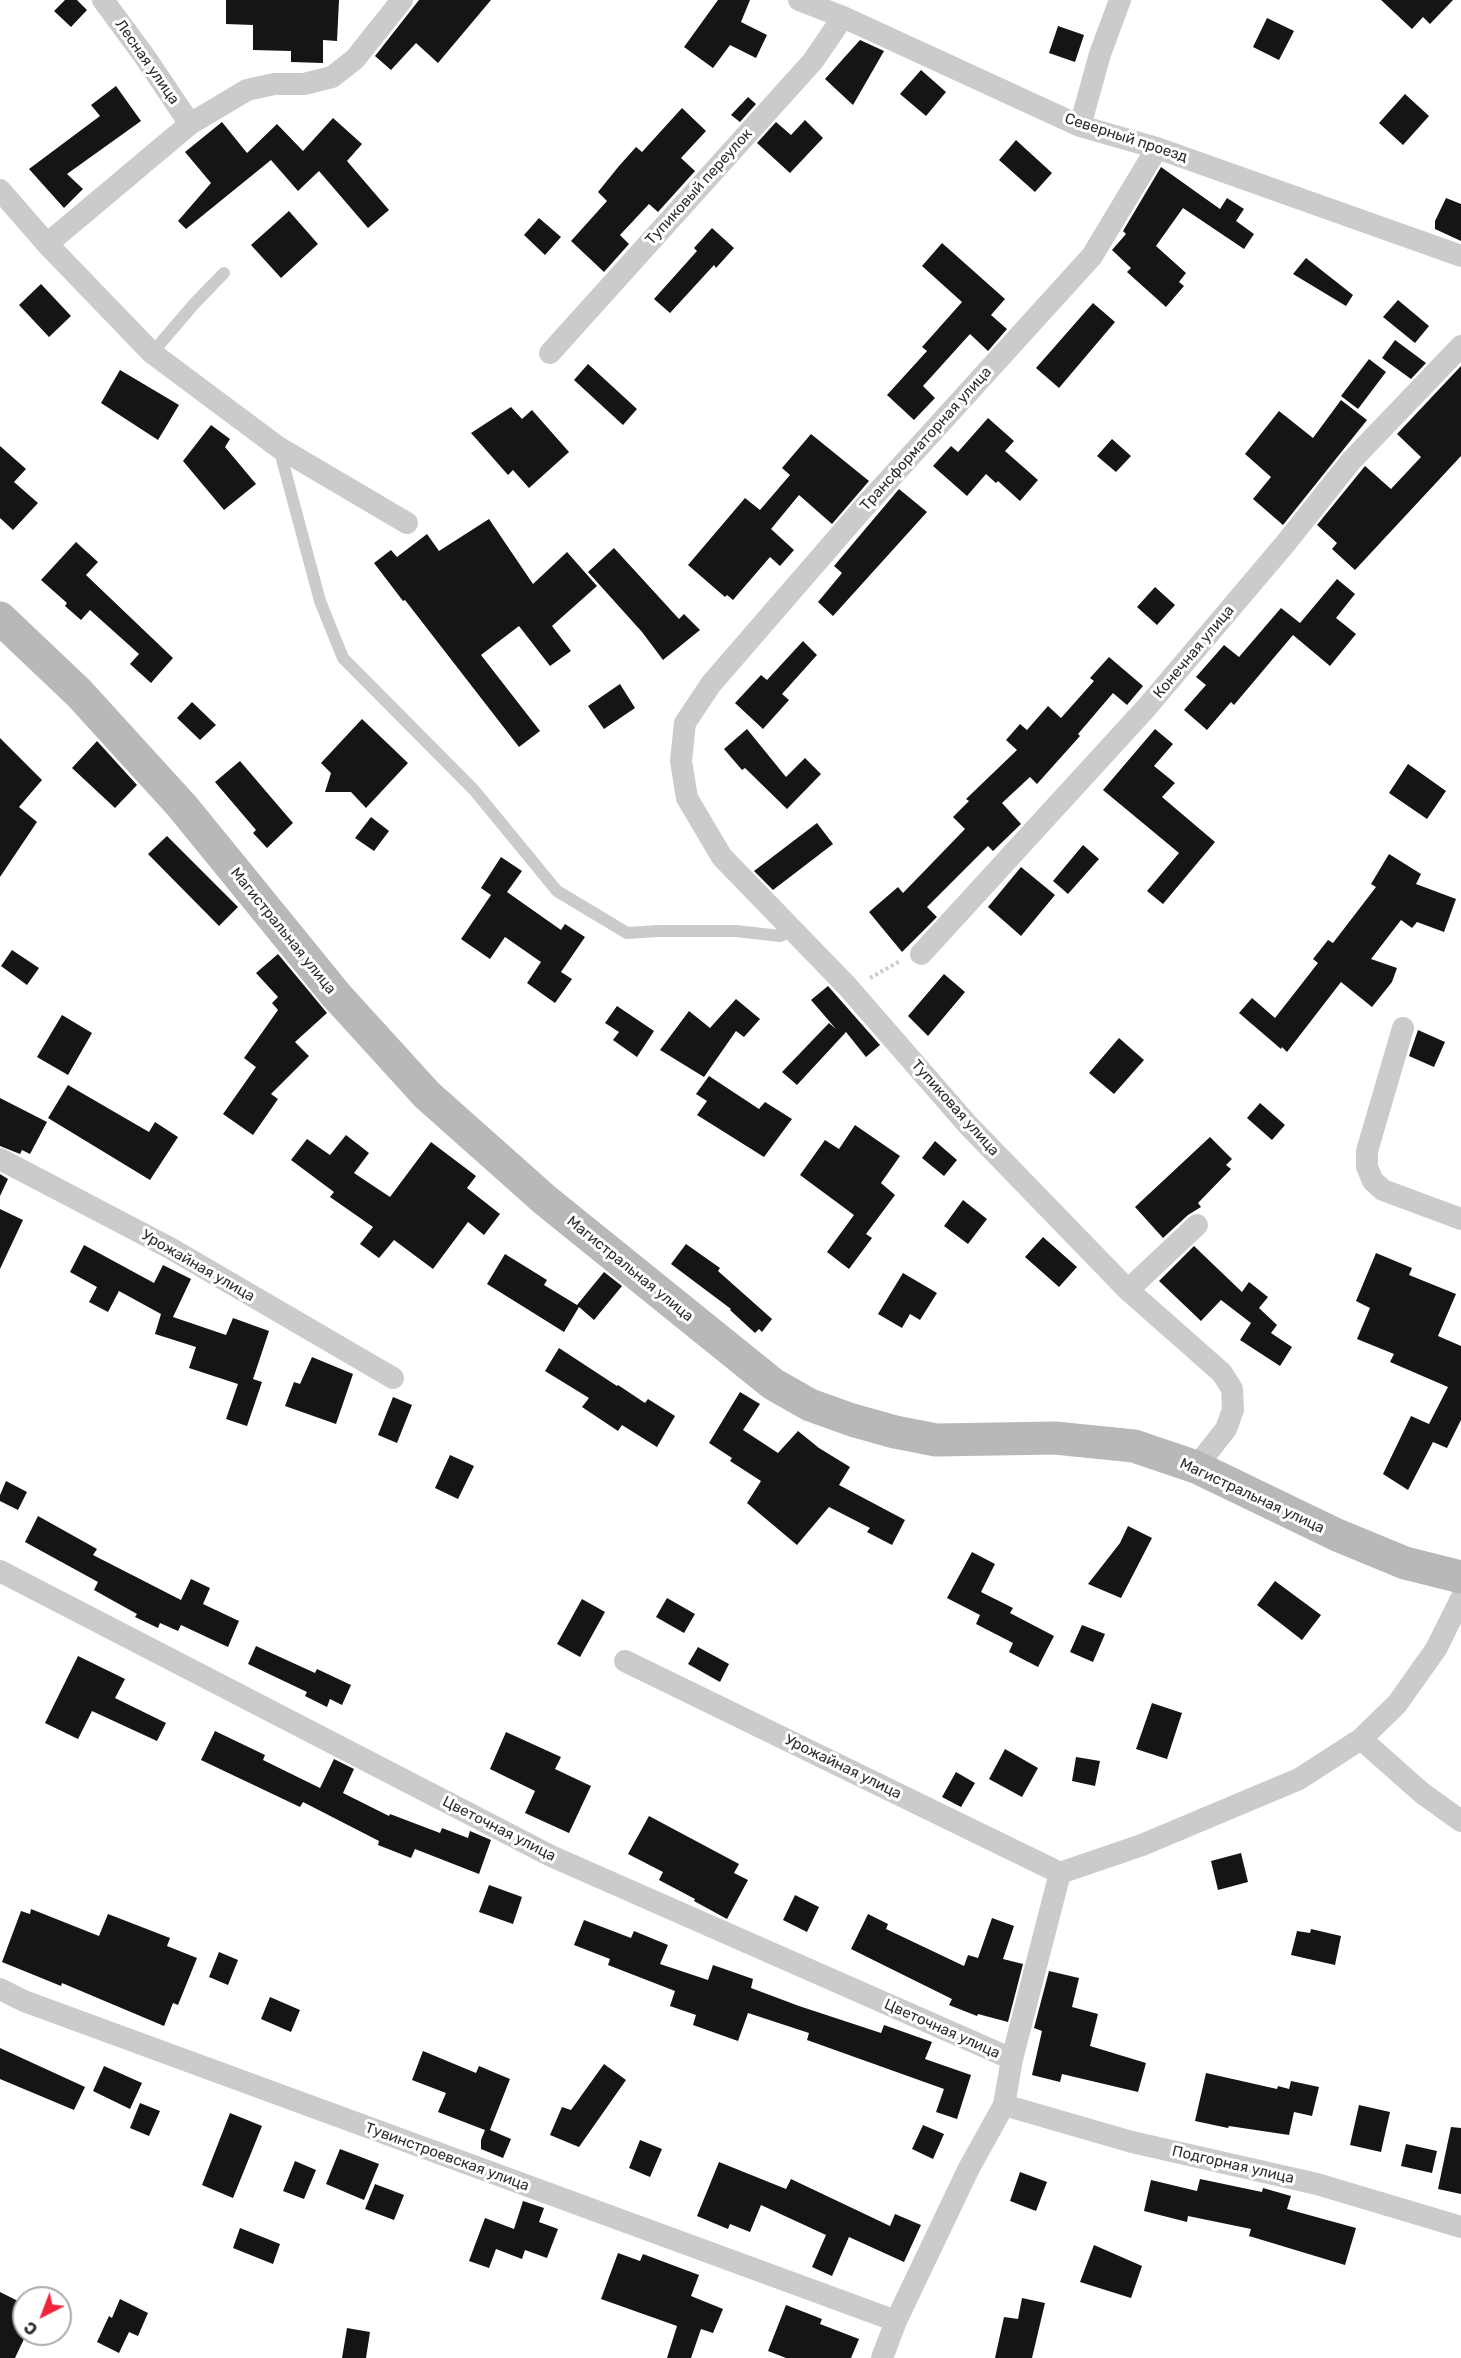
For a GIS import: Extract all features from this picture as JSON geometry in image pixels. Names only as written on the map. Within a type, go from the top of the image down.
[{"type":"street","name":"Лесная улица","points":[[103,0],[190,124]]},
{"type":"street","points":[[47,244],[190,124],[247,90],[274,84],[304,84],[332,76],[355,59],[402,0]]},
{"type":"street","name":"Северный проезд","points":[[799,0],[843,17],[1080,126],[1157,148],[1461,256]]},
{"type":"street","points":[[1080,126],[1100,54],[1120,0]]},
{"type":"street","name":"Тупиковый переулок","points":[[550,352],[813,61],[843,17]]},
{"type":"street","name":"Трансформаторная улица","points":[[685,723],[711,684],[858,514],[1092,256],[1157,148]]},
{"type":"street","points":[[0,190],[47,244],[152,353],[278,447],[407,523]]},
{"type":"street","name":"Конечная улица","points":[[921,954],[1147,707],[1285,544],[1351,460],[1461,346]]},
{"type":"street","name":"Магистральная улица","points":[[0,618],[79,693],[182,806],[336,995],[427,1095],[545,1200],[773,1384],[810,1405],[852,1420],[936,1440],[1055,1438],[1134,1446],[1196,1467],[1337,1535],[1405,1563],[1461,1577]]},
{"type":"street","name":"Тупиковая улица","points":[[685,723],[681,761],[687,798],[722,857],[847,986],[968,1125],[1128,1290],[1222,1373],[1232,1389],[1233,1410],[1226,1430],[1196,1467]]},
{"type":"street","points":[[1403,1028],[1367,1151],[1367,1167],[1373,1180],[1383,1190],[1461,1219]]},
{"type":"street","name":"Урожайная улица","points":[[0,1159],[170,1248],[393,1378]]},
{"type":"street","points":[[1128,1290],[1197,1225]]},
{"type":"street","name":"Цветочная улица","points":[[0,1571],[551,1856],[1012,2060]]},
{"type":"street","points":[[882,2358],[896,2321],[969,2168],[1004,2105],[1012,2060],[1060,1873],[1142,1845],[1299,1779],[1360,1739],[1397,1704],[1436,1649],[1461,1599]]},
{"type":"street","name":"Урожайная улица","points":[[625,1661],[1060,1873]]},
{"type":"street","points":[[1360,1739],[1422,1793],[1461,1821]]},
{"type":"street","name":"Тувинстроевская улица","points":[[0,1989],[24,2001],[896,2321]]},
{"type":"street","name":"Подгорная улица","points":[[1004,2105],[1132,2142],[1317,2184],[1461,2227]]},
{"type":"lane","points":[[152,353],[224,273]]},
{"type":"lane","points":[[278,447],[320,601],[343,658],[474,790],[557,891],[627,933],[736,931],[780,936],[792,931]]},
{"type":"path","points":[[847,986],[879,974],[907,957],[921,954]]},
{"type":"building","points":[[65,0],[77,0],[87,10],[71,27],[54,11]]},
{"type":"building","points":[[226,0],[339,0],[337,41],[323,40],[323,63],[291,62],[291,51],[253,50],[253,25],[226,24]]},
{"type":"building","points":[[419,0],[491,0],[438,63],[416,43],[391,70],[375,56]]},
{"type":"building","points":[[718,0],[750,0],[741,22],[767,35],[756,58],[730,45],[713,68],[684,47]]},
{"type":"building","points":[[1381,0],[1453,0],[1430,24],[1423,17],[1412,29]]},
{"type":"building","points":[[1267,18],[1294,31],[1279,60],[1253,47]]},
{"type":"building","points":[[1058,26],[1084,35],[1075,62],[1049,53]]},
{"type":"building","points":[[860,40],[884,51],[853,105],[825,79]]},
{"type":"building","points":[[921,70],[946,92],[926,116],[900,94]]},
{"type":"building","points":[[116,86],[141,121],[67,174],[83,189],[64,208],[29,169],[100,116],[91,105]]},
{"type":"building","points":[[1405,94],[1429,116],[1403,145],[1379,123]]},
{"type":"building","points":[[748,97],[756,104],[740,122],[731,115]]},
{"type":"building","points":[[682,108],[706,131],[681,158],[695,171],[658,212],[649,204],[620,235],[629,244],[604,272],[571,241],[607,201],[598,192],[619,166],[636,147],[642,152]]},
{"type":"building","points":[[333,118],[362,144],[347,161],[389,210],[368,228],[319,171],[298,191],[271,160],[186,229],[178,221],[211,183],[185,152],[222,122],[247,153],[277,124],[303,151]]},
{"type":"building","points":[[805,120],[823,138],[790,173],[757,143],[776,122],[791,135]]},
{"type":"building","points":[[1016,140],[1052,173],[1035,192],[999,160]]},
{"type":"building","points":[[1161,167],[1220,209],[1227,198],[1244,209],[1236,221],[1254,234],[1244,249],[1183,208],[1156,246],[1186,273],[1179,282],[1184,286],[1166,307],[1127,272],[1131,268],[1112,250],[1126,234],[1123,231]]},
{"type":"building","points":[[1446,198],[1461,204],[1461,241],[1435,229],[1435,221]]},
{"type":"building","points":[[289,211],[318,244],[281,278],[251,245]]},
{"type":"building","points":[[539,218],[561,237],[545,255],[524,235]]},
{"type":"building","points":[[712,228],[734,248],[716,268],[714,265],[670,313],[654,299],[697,251],[694,248]]},
{"type":"building","points":[[942,243],[1005,299],[991,315],[1007,329],[988,351],[970,334],[923,386],[935,398],[914,420],[887,395],[927,351],[922,347],[962,302],[922,266]]},
{"type":"building","points":[[1306,258],[1353,295],[1346,306],[1293,274]]},
{"type":"building","points":[[41,284],[71,316],[49,337],[19,305]]},
{"type":"building","points":[[1398,300],[1429,326],[1415,343],[1383,317]]},
{"type":"building","points":[[1093,303],[1115,322],[1059,388],[1036,368]]},
{"type":"building","points":[[1395,340],[1426,363],[1411,379],[1382,358]]},
{"type":"building","points":[[1369,359],[1386,372],[1358,409],[1341,396]]},
{"type":"building","points":[[588,364],[637,409],[623,425],[574,380]]},
{"type":"building","points":[[1461,366],[1461,456],[1355,570],[1332,549],[1337,543],[1317,525],[1365,466],[1391,489],[1421,457],[1397,434]]},
{"type":"building","points":[[120,370],[179,405],[158,440],[101,403]]},
{"type":"building","points":[[1341,400],[1367,420],[1283,525],[1253,499],[1271,477],[1245,454],[1279,411],[1313,438]]},
{"type":"building","points":[[511,407],[522,419],[532,410],[569,452],[529,488],[513,470],[508,475],[471,433]]},
{"type":"building","points":[[988,418],[1014,441],[1005,451],[1038,480],[1020,501],[998,481],[996,483],[986,474],[967,496],[933,466],[951,446],[958,452]]},
{"type":"building","points":[[211,425],[230,439],[225,447],[256,484],[224,510],[183,461]]},
{"type":"building","points":[[811,434],[869,481],[832,524],[799,495],[771,529],[794,550],[780,566],[770,557],[733,600],[727,595],[725,597],[688,565],[745,498],[760,510],[790,475],[782,468]]},
{"type":"building","points":[[1112,439],[1131,456],[1116,472],[1097,456]]},
{"type":"building","points":[[0,446],[26,469],[14,482],[38,503],[13,530],[0,518]]},
{"type":"building","points":[[899,489],[927,512],[833,616],[818,602],[842,573],[834,566]]},
{"type":"building","points":[[489,519],[533,584],[567,552],[597,586],[552,626],[571,651],[550,666],[519,626],[481,655],[540,731],[519,747],[374,563],[391,550],[397,557],[427,534],[439,551]]},
{"type":"building","points":[[76,542],[98,562],[86,575],[173,658],[151,683],[130,664],[139,654],[90,610],[81,620],[65,606],[67,603],[41,580]]},
{"type":"building","points":[[614,548],[679,619],[684,614],[700,630],[663,660],[642,632],[588,572]]},
{"type":"building","points":[[1337,579],[1355,594],[1336,618],[1356,634],[1330,666],[1293,635],[1234,705],[1231,702],[1207,730],[1184,710],[1206,685],[1196,677],[1224,645],[1239,657],[1281,608],[1300,623]]},
{"type":"building","points":[[1155,587],[1175,605],[1157,625],[1137,607]]},
{"type":"building","points":[[803,641],[817,655],[782,694],[789,700],[763,729],[735,703],[761,675],[767,680]]},
{"type":"building","points":[[1109,657],[1143,686],[1127,705],[1113,693],[1078,734],[1080,736],[1037,784],[1030,777],[1002,803],[1021,824],[993,851],[988,846],[927,907],[937,917],[902,952],[869,912],[898,887],[903,893],[965,829],[953,817],[969,801],[966,799],[1017,750],[1006,740],[1020,724],[1027,730],[1048,706],[1061,718],[1094,681],[1090,678]]},
{"type":"building","points":[[620,684],[635,708],[604,729],[588,706]]},
{"type":"building","points":[[192,702],[216,725],[200,740],[177,718]]},
{"type":"building","points":[[362,719],[408,763],[366,808],[351,792],[325,792],[331,773],[321,763]]},
{"type":"building","points":[[747,729],[786,777],[805,758],[821,774],[787,809],[745,768],[742,770],[724,749]]},
{"type":"building","points":[[1155,729],[1173,744],[1154,766],[1175,783],[1162,797],[1215,842],[1163,904],[1147,891],[1179,853],[1103,790]]},
{"type":"building","points":[[0,738],[42,780],[19,807],[37,822],[0,877]]},
{"type":"building","points":[[97,741],[137,785],[115,808],[72,768]]},
{"type":"building","points":[[240,761],[293,823],[267,848],[253,833],[256,830],[215,782]]},
{"type":"building","points":[[1408,764],[1446,791],[1427,819],[1389,793]]},
{"type":"building","points":[[371,817],[389,831],[374,851],[355,838]]},
{"type":"building","points":[[817,823],[833,844],[773,890],[754,871]]},
{"type":"building","points":[[167,836],[238,907],[219,926],[148,854]]},
{"type":"building","points":[[1083,845],[1099,859],[1068,894],[1053,881]]},
{"type":"building","points":[[1389,854],[1421,874],[1416,884],[1456,899],[1444,932],[1417,922],[1412,928],[1401,920],[1371,959],[1397,968],[1392,982],[1372,1007],[1341,982],[1287,1052],[1282,1047],[1281,1049],[1239,1013],[1252,998],[1275,1018],[1318,963],[1313,959],[1328,940],[1333,943],[1376,887],[1371,884]]},
{"type":"building","points":[[501,857],[522,871],[507,892],[561,930],[565,924],[585,937],[561,972],[572,979],[555,1003],[527,983],[541,962],[505,937],[490,959],[461,939],[491,895],[481,888]]},
{"type":"building","points":[[1021,867],[1055,895],[1021,936],[988,907]]},
{"type":"building","points":[[12,950],[39,968],[27,985],[1,966]]},
{"type":"building","points":[[278,954],[327,1013],[295,1042],[309,1056],[271,1094],[278,1099],[253,1135],[223,1114],[256,1067],[244,1058],[278,1010],[272,1003],[278,997],[256,973]]},
{"type":"building","points":[[944,974],[965,992],[928,1036],[908,1016]]},
{"type":"building","points":[[828,986],[880,1045],[866,1057],[846,1032],[797,1085],[782,1072],[829,1023],[836,1029],[811,1000]]},
{"type":"building","points":[[736,999],[760,1019],[744,1037],[736,1031],[704,1077],[660,1050],[689,1011],[710,1028]]},
{"type":"building","points":[[617,1006],[654,1031],[637,1057],[613,1040],[619,1032],[605,1023]]},
{"type":"building","points":[[62,1015],[92,1033],[68,1075],[37,1057]]},
{"type":"building","points":[[1418,1030],[1445,1042],[1434,1067],[1409,1056]]},
{"type":"building","points":[[1119,1038],[1144,1060],[1114,1094],[1089,1073]]},
{"type":"building","points":[[709,1076],[759,1109],[765,1102],[792,1119],[764,1157],[697,1115],[707,1101],[696,1094]]},
{"type":"building","points":[[68,1085],[149,1132],[155,1122],[178,1137],[150,1180],[48,1118]]},
{"type":"building","points":[[0,1098],[47,1122],[30,1154],[22,1150],[20,1154],[0,1146]]},
{"type":"building","points":[[1260,1103],[1285,1125],[1272,1140],[1247,1118]]},
{"type":"building","points":[[855,1125],[900,1156],[881,1183],[895,1195],[866,1234],[872,1238],[849,1269],[827,1252],[854,1215],[800,1175],[825,1140],[839,1149]]},
{"type":"building","points":[[346,1135],[369,1153],[354,1173],[390,1197],[431,1142],[476,1176],[467,1188],[500,1214],[484,1235],[468,1222],[433,1269],[394,1240],[379,1258],[360,1244],[373,1227],[330,1197],[334,1192],[291,1160],[307,1139],[330,1155]]},
{"type":"building","points":[[1210,1137],[1232,1159],[1226,1165],[1231,1169],[1198,1203],[1201,1207],[1188,1215],[1163,1238],[1135,1207]]},
{"type":"building","points":[[935,1141],[957,1160],[944,1176],[922,1158]]},
{"type":"building","points":[[0,1174],[8,1179],[0,1196]]},
{"type":"building","points":[[963,1200],[987,1219],[968,1244],[944,1226]]},
{"type":"building","points":[[0,1209],[23,1220],[0,1269]]},
{"type":"building","points":[[1043,1237],[1077,1267],[1059,1287],[1025,1257]]},
{"type":"building","points":[[686,1244],[720,1268],[718,1271],[772,1319],[762,1332],[759,1329],[755,1333],[731,1309],[671,1264]]},
{"type":"building","points":[[84,1245],[154,1283],[163,1265],[191,1279],[173,1317],[226,1335],[233,1318],[269,1331],[253,1379],[262,1382],[247,1426],[226,1419],[238,1384],[189,1368],[196,1347],[155,1334],[161,1314],[119,1291],[108,1312],[89,1302],[97,1287],[70,1272]]},
{"type":"building","points":[[1194,1246],[1242,1292],[1249,1282],[1268,1297],[1259,1308],[1277,1325],[1271,1333],[1292,1347],[1280,1366],[1240,1340],[1251,1323],[1221,1300],[1201,1321],[1159,1281]]},
{"type":"building","points":[[1376,1253],[1412,1268],[1409,1275],[1456,1294],[1438,1336],[1461,1346],[1461,1420],[1447,1448],[1433,1442],[1408,1490],[1383,1474],[1411,1416],[1429,1424],[1448,1387],[1390,1362],[1394,1354],[1357,1339],[1370,1308],[1356,1301]]},
{"type":"building","points":[[505,1254],[547,1280],[544,1285],[577,1305],[604,1272],[622,1286],[594,1320],[579,1307],[564,1332],[487,1284]]},
{"type":"building","points":[[903,1273],[937,1293],[920,1320],[910,1314],[902,1328],[878,1314]]},
{"type":"building","points":[[559,1348],[645,1403],[648,1399],[675,1416],[657,1447],[622,1425],[618,1431],[582,1407],[589,1398],[545,1371]]},
{"type":"building","points":[[312,1357],[353,1374],[336,1424],[285,1406],[294,1382],[300,1384]]},
{"type":"building","points":[[740,1392],[760,1404],[743,1430],[778,1453],[798,1431],[819,1448],[850,1467],[839,1485],[905,1520],[892,1545],[867,1532],[870,1528],[829,1507],[797,1545],[747,1503],[761,1481],[730,1461],[732,1458],[709,1443]]},
{"type":"building","points":[[393,1397],[412,1405],[397,1443],[378,1435]]},
{"type":"building","points":[[450,1455],[474,1466],[458,1499],[435,1488]]},
{"type":"building","points":[[6,1481],[27,1492],[18,1510],[0,1501]]},
{"type":"building","points":[[38,1516],[97,1549],[93,1555],[181,1600],[191,1579],[210,1588],[203,1604],[239,1621],[228,1647],[181,1625],[178,1631],[160,1623],[158,1628],[135,1617],[137,1614],[94,1590],[98,1582],[25,1542]]},
{"type":"building","points":[[1128,1526],[1152,1538],[1121,1598],[1088,1584],[1120,1543]]},
{"type":"building","points":[[972,1552],[995,1564],[981,1592],[1013,1608],[1010,1613],[1054,1636],[1038,1667],[1009,1652],[1013,1643],[976,1624],[980,1615],[947,1598]]},
{"type":"building","points":[[1275,1581],[1321,1615],[1302,1640],[1257,1605]]},
{"type":"building","points":[[667,1598],[695,1614],[684,1633],[656,1617]]},
{"type":"building","points":[[582,1599],[605,1612],[580,1657],[557,1644]]},
{"type":"building","points":[[1082,1625],[1105,1634],[1093,1662],[1070,1652]]},
{"type":"building","points":[[256,1646],[315,1673],[317,1669],[351,1685],[342,1705],[330,1699],[327,1707],[305,1696],[307,1692],[248,1664]]},
{"type":"building","points":[[698,1647],[729,1664],[720,1682],[688,1664]]},
{"type":"building","points":[[78,1656],[125,1679],[115,1698],[166,1723],[157,1741],[92,1711],[78,1739],[45,1723]]},
{"type":"building","points":[[1152,1703],[1182,1713],[1167,1759],[1136,1749]]},
{"type":"building","points":[[215,1731],[265,1755],[263,1760],[320,1788],[334,1759],[354,1769],[343,1793],[389,1816],[390,1814],[440,1833],[442,1828],[468,1838],[470,1831],[491,1840],[479,1874],[415,1849],[411,1858],[378,1845],[379,1841],[303,1802],[300,1807],[201,1760]]},
{"type":"building","points":[[506,1732],[561,1757],[555,1769],[591,1786],[569,1833],[525,1813],[535,1791],[490,1769]]},
{"type":"building","points":[[1005,1749],[1038,1768],[1022,1797],[989,1779]]},
{"type":"building","points":[[1076,1757],[1100,1761],[1095,1786],[1072,1781]]},
{"type":"building","points":[[956,1772],[975,1783],[961,1807],[942,1797]]},
{"type":"building","points":[[649,1816],[739,1864],[734,1873],[748,1880],[727,1919],[659,1880],[663,1872],[628,1854]]},
{"type":"building","points":[[1241,1853],[1248,1882],[1218,1890],[1211,1861]]},
{"type":"building","points":[[489,1885],[522,1897],[513,1924],[479,1912]]},
{"type":"building","points":[[795,1895],[819,1907],[807,1932],[783,1920]]},
{"type":"building","points":[[31,1909],[99,1936],[108,1914],[170,1938],[167,1946],[197,1958],[178,2005],[173,2003],[164,2026],[62,1983],[61,1986],[2,1962],[21,1911],[30,1914]]},
{"type":"building","points":[[868,1914],[888,1924],[886,1929],[964,1966],[968,1955],[978,1958],[992,1918],[1014,1926],[1003,1959],[1023,1964],[1008,2022],[978,2014],[977,2016],[949,2005],[952,1999],[851,1949]]},
{"type":"building","points":[[584,1920],[631,1938],[634,1931],[668,1945],[660,1964],[708,1980],[713,1965],[753,1979],[751,1988],[799,2006],[881,2033],[884,2025],[932,2042],[925,2059],[971,2075],[957,2119],[936,2112],[944,2089],[807,2040],[809,2033],[748,2013],[738,2041],[693,2025],[696,2015],[670,2006],[675,1991],[608,1965],[610,1959],[574,1945]]},
{"type":"building","points":[[1311,1929],[1341,1936],[1335,1965],[1291,1955],[1297,1931],[1310,1933]]},
{"type":"building","points":[[219,1952],[238,1960],[228,1985],[209,1977]]},
{"type":"building","points":[[1049,1971],[1079,1978],[1072,2007],[1098,2014],[1090,2046],[1146,2063],[1138,2092],[1062,2074],[1060,2082],[1032,2075],[1042,2031],[1034,2028]]},
{"type":"building","points":[[270,1997],[300,2010],[291,2032],[261,2019]]},
{"type":"building","points":[[0,2048],[85,2087],[74,2110],[0,2079]]},
{"type":"building","points":[[423,2051],[476,2073],[479,2066],[510,2079],[490,2130],[511,2139],[503,2158],[481,2149],[481,2140],[485,2130],[438,2112],[446,2093],[412,2080]]},
{"type":"building","points":[[604,2064],[626,2080],[579,2147],[550,2135],[562,2107],[571,2110]]},
{"type":"building","points":[[104,2066],[142,2083],[130,2109],[93,2091]]},
{"type":"building","points":[[1206,2073],[1277,2089],[1278,2086],[1289,2089],[1291,2081],[1319,2087],[1312,2116],[1294,2112],[1289,2135],[1229,2126],[1228,2128],[1195,2121]]},
{"type":"building","points":[[140,2103],[160,2111],[149,2136],[130,2128]]},
{"type":"building","points":[[1359,2105],[1390,2112],[1381,2152],[1350,2145]]},
{"type":"building","points":[[230,2113],[262,2126],[233,2198],[202,2185]]},
{"type":"building","points":[[923,2125],[944,2134],[933,2159],[912,2149]]},
{"type":"building","points":[[1451,2127],[1461,2128],[1461,2194],[1438,2189]]},
{"type":"building","points":[[640,2140],[662,2149],[650,2177],[629,2168]]},
{"type":"building","points":[[1406,2144],[1437,2151],[1432,2173],[1401,2166]]},
{"type":"building","points":[[340,2149],[379,2164],[364,2200],[326,2184]]},
{"type":"building","points":[[295,2161],[316,2170],[304,2199],[283,2191]]},
{"type":"building","points":[[719,2162],[786,2189],[791,2179],[890,2226],[895,2214],[921,2225],[904,2262],[849,2237],[832,2276],[812,2267],[826,2235],[761,2205],[750,2232],[730,2224],[728,2229],[697,2216]]},
{"type":"building","points":[[1020,2172],[1047,2182],[1036,2211],[1010,2201]]},
{"type":"building","points":[[1200,2179],[1262,2192],[1263,2188],[1291,2196],[1287,2209],[1356,2228],[1345,2265],[1249,2236],[1251,2229],[1188,2216],[1187,2222],[1144,2211],[1151,2180],[1197,2191]]},
{"type":"building","points":[[375,2184],[404,2195],[394,2220],[365,2209]]},
{"type":"building","points":[[523,2201],[544,2208],[539,2222],[558,2229],[547,2258],[525,2250],[522,2259],[496,2249],[489,2268],[469,2261],[485,2218],[514,2229]]},
{"type":"building","points":[[240,2228],[280,2244],[273,2264],[233,2248]]},
{"type":"building","points":[[1094,2245],[1142,2266],[1131,2298],[1080,2282]]},
{"type":"building","points":[[618,2253],[640,2261],[643,2254],[699,2275],[691,2296],[723,2309],[713,2333],[701,2329],[691,2358],[667,2358],[677,2326],[601,2299]]},
{"type":"building","points":[[0,2292],[12,2298],[12,2346],[21,2346],[15,2358],[0,2358]]},
{"type":"building","points":[[1022,2298],[1045,2303],[1032,2358],[995,2358],[1004,2317],[1018,2319]]},
{"type":"building","points":[[120,2299],[148,2313],[138,2336],[129,2332],[119,2353],[97,2342],[109,2316],[112,2318]]},
{"type":"building","points":[[786,2305],[822,2319],[820,2324],[859,2339],[851,2358],[786,2358],[768,2351]]},
{"type":"building","points":[[347,2328],[370,2332],[366,2358],[342,2358]]}]
